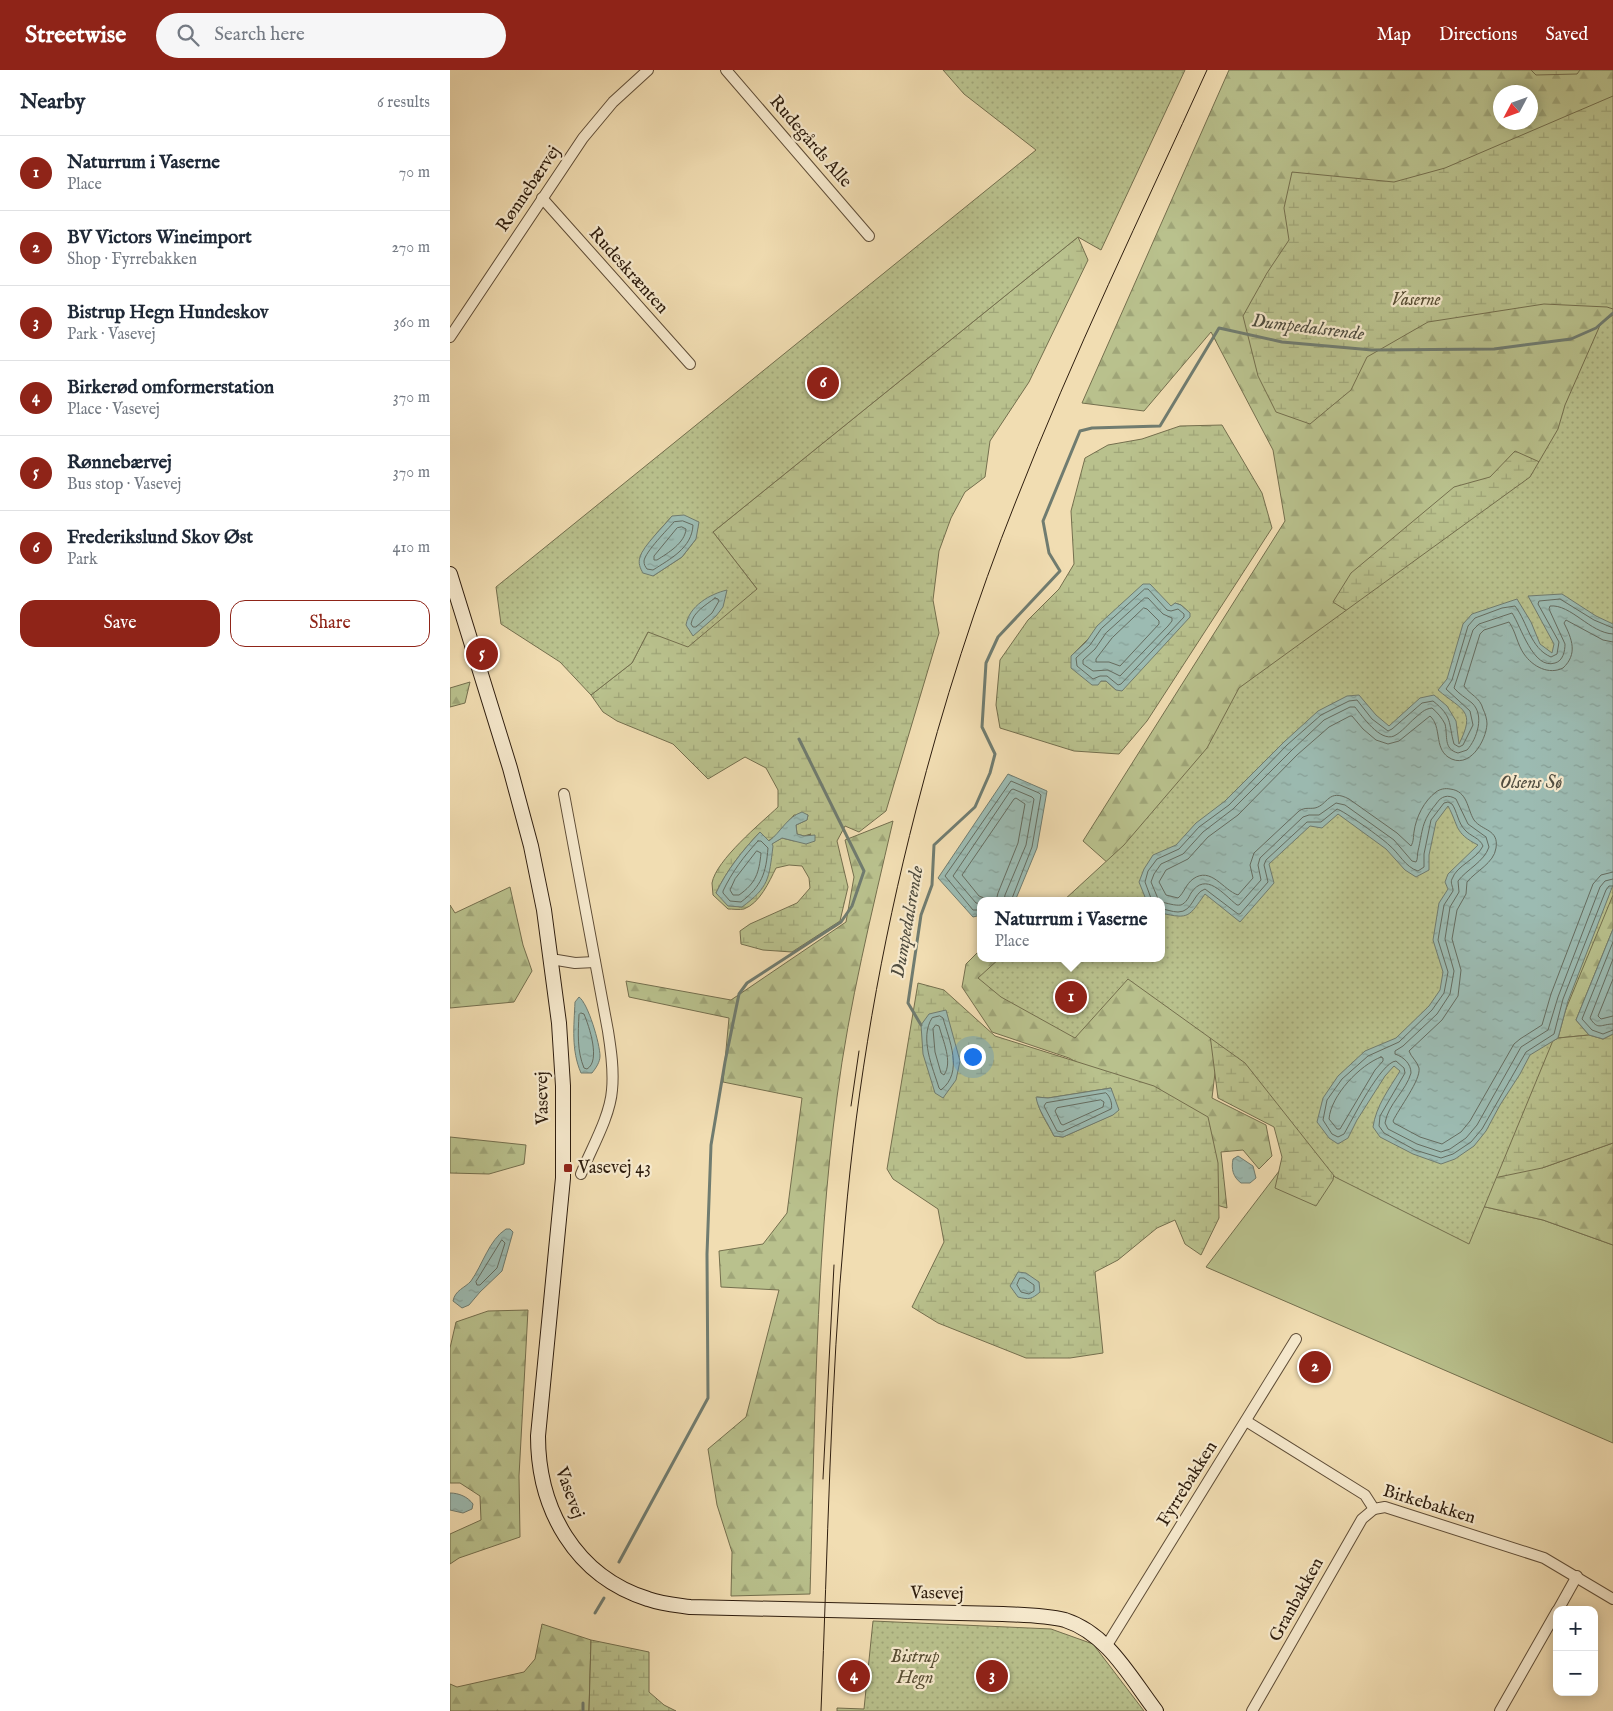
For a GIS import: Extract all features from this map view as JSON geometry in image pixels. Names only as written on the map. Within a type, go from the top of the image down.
[{"type":"street","name":"Rønnebærvej","points":[[450,337],[583,138],[614,102],[648,70]]},
{"type":"street","name":"Rudegårds Alle","points":[[726,70],[869,236]]},
{"type":"street","name":"Rudeskrænten","points":[[542,198],[690,364]]},
{"type":"street","name":"Vasevej","points":[[450,574],[510,768],[529,838],[544,910],[559,1022],[563,1086],[563,1178],[538,1436],[538,1455],[545,1492],[551,1510],[571,1543],[597,1571],[613,1582],[638,1595],[666,1604],[690,1607],[832,1612],[978,1613],[1050,1617],[1079,1626],[1092,1633],[1107,1645],[1156,1711]]},
{"type":"street","points":[[564,794],[608,1031],[612,1066],[612,1091],[608,1110],[581,1174]]},
{"type":"street","points":[[551,959],[575,963],[595,962]]},
{"type":"street","name":"Fyrrebakken","points":[[1107,1645],[1296,1339]]},
{"type":"street","name":"Birkebakken","points":[[1246,1421],[1365,1496],[1374,1508],[1385,1507],[1544,1558],[1613,1599]]},
{"type":"street","name":"Granbakken","points":[[1252,1711],[1362,1519],[1374,1508]]},
{"type":"street","points":[[1560,1606],[1577,1576]]},
{"type":"street","points":[[1500,1711],[1553,1618]]},
{"type":"green space","points":[[943,70],[1185,70],[1101,250],[1078,237],[713,532],[757,589],[688,647],[648,632],[632,663],[591,695],[560,662],[501,624],[496,587],[1036,150],[964,94]],"holes":[[[672,516],[696,539],[682,557],[653,576],[640,556]]]},
{"type":"green space","name":"Vaserne","points":[[1229,70],[1613,70],[1613,624],[1135,887],[1083,841],[1285,521],[1273,450],[1211,332],[1144,411],[1082,403]]},
{"type":"green space","points":[[1531,70],[1580,70],[1577,74],[1536,75]]},
{"type":"green space","points":[[1613,96],[1613,309],[1607,307],[1544,304],[1428,322],[1367,357],[1351,390],[1310,424],[1276,412],[1258,376],[1243,316],[1267,273],[1289,240],[1284,208],[1292,172],[1394,182],[1445,168],[1534,130],[1538,130],[1538,128]]},
{"type":"green space","points":[[1078,237],[1088,260],[1029,382],[990,441],[985,477],[965,492],[951,518],[939,551],[933,600],[939,633],[886,811],[859,832],[845,826],[837,841],[848,887],[840,921],[792,952],[763,950],[741,944],[740,931],[750,924],[797,903],[810,888],[809,878],[802,866],[789,865],[776,868],[759,897],[744,909],[728,909],[713,895],[712,883],[715,874],[730,853],[778,807],[778,790],[766,768],[745,757],[708,779],[673,744],[617,721],[603,712],[591,695],[632,663],[648,632],[757,589],[713,532]],"holes":[[[794,815],[808,815],[807,820],[796,825],[797,834],[804,836],[811,834],[794,841],[782,838],[771,844],[716,893],[735,861],[760,832],[768,841],[777,835]]]},
{"type":"green space","points":[[1613,315],[1613,895],[1469,1244],[1335,1177],[1245,1063],[1128,979],[1075,1038],[1001,997],[978,978],[996,962],[1165,962],[1165,897],[1067,897],[1124,845],[1207,748],[1239,688],[1530,477],[1558,429],[1565,405],[1601,323]]},
{"type":"green space","points":[[1222,425],[1262,493],[1272,528],[1147,721],[1119,754],[1074,751],[1000,728],[996,705],[1000,660],[1028,620],[1059,589],[1074,564],[1071,511],[1085,458],[1108,445],[1142,439],[1180,426]],"holes":[[[1167,603],[1171,607],[1175,603],[1181,605],[1190,613],[1116,690],[1106,681],[1101,681],[1071,656],[1091,636]]]},
{"type":"green space","points":[[1515,451],[1544,464],[1402,646],[1333,602],[1351,573],[1454,487],[1490,477]]},
{"type":"green space","points":[[470,682],[465,703],[450,707],[450,688]]},
{"type":"green space","points":[[893,821],[848,1027],[830,1159],[824,1221],[817,1346],[810,1594],[731,1596],[732,1552],[717,1505],[708,1449],[746,1417],[779,1290],[721,1287],[719,1251],[763,1244],[787,1213],[802,1098],[723,1082],[729,1018],[629,997],[626,981],[731,1000],[846,922],[854,877],[845,840]]},
{"type":"green space","points":[[1613,885],[1613,929],[1576,1020],[1589,1035],[1558,1038],[1568,1001]]},
{"type":"green space","points":[[510,887],[523,945],[532,971],[514,1002],[450,1008],[450,905],[455,913]]},
{"type":"green space","points":[[1165,915],[1530,1055],[1558,1038],[1589,1035],[1603,1039],[1613,1034],[1613,1143],[1542,1168],[1470,1183],[1338,1144],[1333,1180],[1316,1206],[1275,1188],[1282,1157],[1274,1127],[1218,1098],[1208,1019],[1165,922]]},
{"type":"green space","points":[[977,953],[977,962],[1165,962],[1165,960],[1542,1168],[1613,1143],[1613,1245],[1543,1220],[1286,1162],[1292,1079],[1222,1014],[1212,1098],[1266,1125],[1272,1156],[1259,1169],[1243,1150],[1221,1152],[1227,1208],[1179,1194],[1114,1083],[1069,1058],[992,1032],[962,987],[966,964]]},
{"type":"green space","points":[[918,983],[944,990],[995,1036],[1154,1086],[1208,1117],[1218,1163],[1219,1218],[1201,1255],[1185,1244],[1175,1220],[1157,1228],[1118,1260],[1095,1272],[1103,1353],[1070,1358],[1026,1358],[938,1323],[912,1307],[944,1242],[938,1209],[893,1179],[887,1169]],"holes":[[[1111,1088],[1112,1115],[1063,1137],[1054,1136],[1037,1102],[1037,1097],[1048,1098]]]},
{"type":"green space","points":[[450,1137],[526,1145],[524,1164],[489,1174],[450,1173]]},
{"type":"green space","points":[[1286,1162],[1543,1220],[1613,1245],[1613,1443],[1206,1267]]},
{"type":"green space","points":[[528,1310],[519,1476],[520,1537],[459,1558],[450,1564],[450,1534],[481,1520],[480,1496],[460,1483],[450,1483],[450,1348],[456,1322],[488,1311]]},
{"type":"green space","name":"Bistrup Hegn","points":[[873,1621],[1051,1629],[1093,1644],[1144,1711],[837,1711],[837,1708],[864,1709]]},
{"type":"green space","points":[[542,1624],[591,1640],[589,1711],[450,1711],[450,1684],[457,1687],[524,1672],[535,1659]]},
{"type":"green space","points":[[591,1640],[649,1652],[649,1692],[664,1705],[676,1711],[589,1711]]},
{"type":"water","points":[[684,515],[699,522],[696,539],[682,557],[653,576],[643,573],[639,561],[645,547],[672,516]]},
{"type":"water","points":[[1143,584],[1150,584],[1171,606],[1175,603],[1181,605],[1190,613],[1190,617],[1122,691],[1116,690],[1106,681],[1101,681],[1098,685],[1092,685],[1071,668],[1071,656],[1086,642],[1097,626]]},
{"type":"water","points":[[727,590],[723,607],[716,616],[693,636],[686,625],[691,612],[707,598]]},
{"type":"water","name":"Olsens Sø","points":[[1562,594],[1596,616],[1613,624],[1613,885],[1568,1001],[1558,1038],[1530,1055],[1486,1131],[1474,1146],[1455,1159],[1441,1164],[1413,1154],[1380,1137],[1373,1127],[1380,1105],[1400,1071],[1394,1066],[1385,1076],[1348,1138],[1338,1144],[1329,1138],[1317,1122],[1323,1098],[1338,1076],[1365,1051],[1396,1038],[1429,1006],[1440,990],[1443,972],[1433,940],[1439,903],[1448,889],[1445,882],[1448,874],[1478,845],[1461,833],[1448,806],[1436,822],[1429,855],[1429,870],[1416,877],[1405,870],[1386,849],[1338,814],[1322,828],[1310,826],[1269,864],[1274,883],[1240,922],[1205,894],[1192,912],[1188,914],[1178,916],[1165,914],[1165,897],[1145,897],[1139,882],[1144,869],[1153,855],[1176,845],[1196,823],[1225,801],[1318,711],[1347,696],[1359,695],[1376,715],[1389,726],[1420,698],[1434,695],[1447,706],[1456,721],[1459,744],[1466,724],[1464,712],[1438,690],[1447,679],[1463,624],[1472,614],[1517,599],[1531,622],[1540,644],[1552,653],[1554,644],[1528,596]]},
{"type":"water","points":[[1008,774],[1047,791],[1037,848],[1017,897],[977,897],[977,916],[973,917],[938,878]]},
{"type":"water","points":[[802,812],[808,815],[807,820],[796,825],[797,834],[804,836],[815,835],[815,841],[806,844],[782,838],[772,844],[769,875],[763,888],[742,907],[728,906],[716,893],[725,876],[741,854],[760,832],[769,841],[792,817]]},
{"type":"water","points":[[1613,929],[1613,1034],[1603,1039],[1589,1035],[1576,1020]]},
{"type":"water","points":[[579,997],[590,1015],[599,1050],[599,1060],[592,1073],[581,1073],[576,1056],[574,1038],[575,1002]]},
{"type":"water","points":[[946,1010],[960,1061],[956,1080],[943,1098],[935,1093],[923,1054],[921,1025],[929,1014]]},
{"type":"water","points":[[1111,1088],[1119,1110],[1113,1115],[1063,1137],[1054,1136],[1041,1112],[1036,1097],[1048,1098]]},
{"type":"water","points":[[1238,1156],[1253,1166],[1256,1178],[1250,1183],[1241,1183],[1234,1175],[1233,1159]]},
{"type":"water","points":[[506,1229],[510,1229],[513,1232],[502,1271],[469,1305],[462,1308],[453,1301],[454,1297],[471,1281],[495,1239]]},
{"type":"water","points":[[1018,1272],[1026,1273],[1039,1282],[1040,1292],[1030,1298],[1018,1297],[1010,1286]]},
{"type":"water","points":[[450,1493],[469,1499],[473,1504],[472,1509],[463,1513],[450,1510]]},
{"type":"waterway","name":"Dumpedalsrende","points":[[921,1025],[908,1003],[921,915],[932,885],[934,845],[975,807],[990,773],[995,754],[982,727],[986,663],[998,637],[1060,571],[1049,553],[1043,521],[1080,431],[1092,428],[1160,426],[1219,328],[1282,342],[1372,350],[1494,349],[1571,339],[1596,328],[1613,313]]},
{"type":"waterway","points":[[619,1562],[708,1398],[707,1254],[711,1145],[739,994],[747,983],[841,922],[852,906],[864,871],[799,739]]},
{"type":"waterway","points":[[595,1613],[604,1598]]},
{"type":"waterway","points":[[583,1703],[583,1711]]},
{"type":"tram line","points":[[821,1711],[836,1345],[850,1171],[872,1015],[903,861],[949,692],[1001,539],[1084,338],[1207,70]]},
{"type":"tram line","points":[[851,1106],[859,1051]]},
{"type":"tram line","points":[[823,1479],[834,1265]]},
{"type":"place","name":"Frederikslund Skov Øst","points":[[823,383]]},
{"type":"place","name":"Rønnebærvej","points":[[482,654]]},
{"type":"place","name":"Naturrum i Vaserne","points":[[1071,997]]},
{"type":"place","name":"Vasevej 43","points":[[568,1168]]},
{"type":"place","name":"BV Victors Wineimport","points":[[1315,1367]]},
{"type":"place","name":"Birkerød omformerstation","points":[[854,1676]]},
{"type":"place","name":"Bistrup Hegn Hundeskov","points":[[992,1676]]}]
